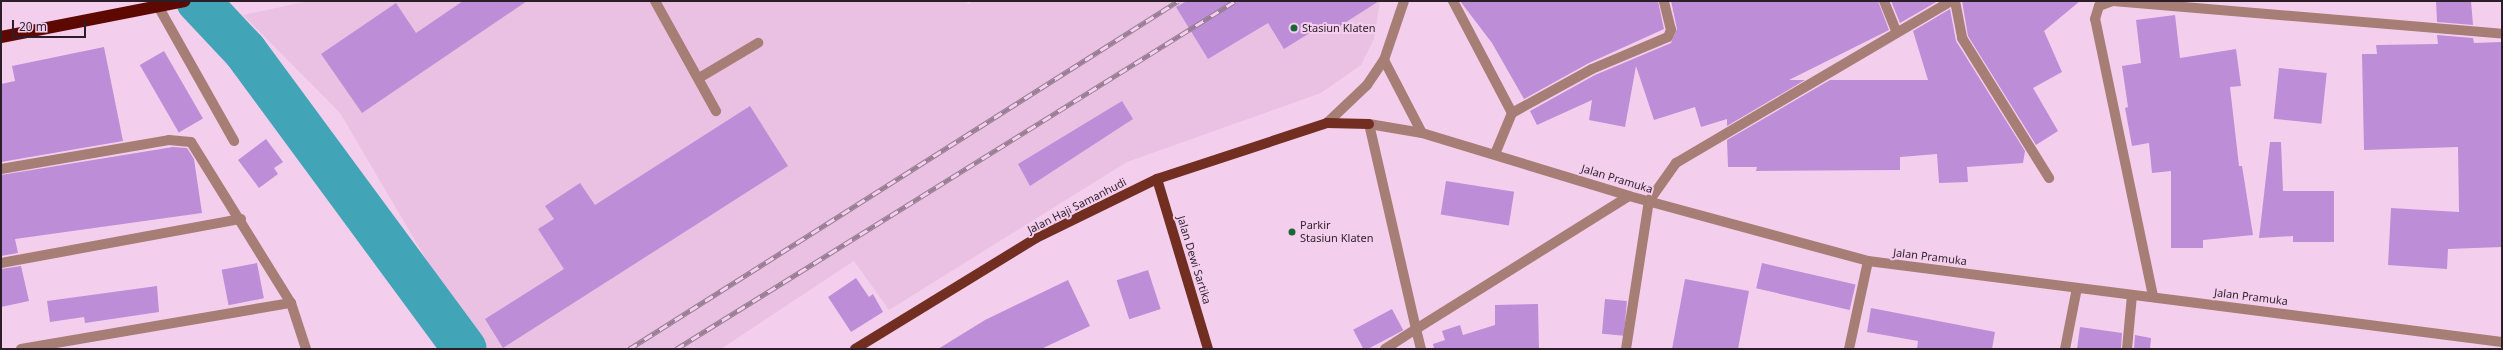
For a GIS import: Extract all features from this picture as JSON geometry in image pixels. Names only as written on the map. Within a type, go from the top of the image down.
[{"type":"highway","points":[[1,37],[181,2]]},
{"type":"main road","name":"Jalan Haji Samanhudi","points":[[855,349],[1036,238],[1157,179],[1327,123],[1369,124]]},
{"type":"main road","name":"Jalan Dewi Sartika","points":[[1157,179],[1208,349]]},
{"type":"street","points":[[655,1],[716,111]]},
{"type":"street","name":"Jalan Haji Samanhudi","points":[[1327,123],[1367,84],[1384,60],[1404,1]]},
{"type":"street","points":[[1453,1],[1512,113]]},
{"type":"street","points":[[1494,154],[1512,113],[1592,69],[1668,37],[1671,30],[1664,1]]},
{"type":"street","points":[[1884,1],[1896,30]]},
{"type":"street","points":[[1626,349],[1649,201],[1676,163],[1896,30],[1951,1]]},
{"type":"street","points":[[1955,1],[1962,38],[2049,178]]},
{"type":"street","points":[[2153,296],[2095,20],[2099,6],[2113,1],[2502,34]]},
{"type":"street","points":[[158,6],[234,142]]},
{"type":"street","points":[[699,78],[758,43]]},
{"type":"street","points":[[1384,60],[1422,133]]},
{"type":"street","points":[[1369,124],[1421,349]]},
{"type":"street","name":"Jalan Pramuka","points":[[1369,124],[1422,133],[1629,196],[1868,261],[2132,295],[2153,296],[2502,342]]},
{"type":"street","points":[[1,169],[183,140],[196,148],[241,219],[291,303],[306,349]]},
{"type":"street","points":[[1385,349],[1629,196]]},
{"type":"street","points":[[1,263],[241,219]]},
{"type":"street","points":[[1849,349],[1868,261]]},
{"type":"street","points":[[2065,349],[2077,288]]},
{"type":"street","points":[[2127,349],[2132,295]]},
{"type":"street","points":[[21,349],[291,303]]},
{"type":"shaded area","points":[[308,1],[966,1],[968,4],[973,1],[1380,1],[1374,39],[1361,65],[1321,93],[1127,162],[889,310],[854,261],[721,349],[479,349],[340,113],[243,15]]},
{"type":"building","points":[[463,1],[527,1],[362,113],[321,54],[396,3],[416,33]]},
{"type":"building","points":[[1187,1],[1379,1],[1329,33],[1324,24],[1284,49],[1268,23],[1208,59],[1176,7]]},
{"type":"building","points":[[1460,1],[1658,1],[1664,29],[1589,63],[1524,99],[1492,43]]},
{"type":"building","points":[[1671,1],[1878,1],[1889,30],[1789,80],[1805,80],[1727,126],[1727,119],[1701,127],[1695,107],[1654,120],[1636,66],[1625,127],[1589,120],[1592,100],[1537,125],[1530,111],[1595,75],[1671,43],[1677,29]]},
{"type":"building","points":[[1891,1],[1938,1],[1900,23]]},
{"type":"building","points":[[1962,1],[2080,1],[2044,31],[2062,72],[2033,88],[2058,131],[2036,145],[1968,36]]},
{"type":"building","points":[[2436,1],[2471,1],[2473,25],[2437,22]]},
{"type":"building","points":[[1950,9],[1956,41],[2025,151],[2023,163],[1967,167],[1968,182],[1939,183],[1937,154],[1900,157],[1900,170],[1756,171],[1757,167],[1728,167],[1727,140],[1830,80],[1928,80],[1913,31]]},
{"type":"building","points":[[2175,15],[2180,58],[2236,49],[2241,86],[2230,87],[2239,166],[2242,166],[2253,235],[2203,240],[2203,248],[2171,248],[2171,171],[2152,173],[2149,143],[2132,146],[2125,108],[2128,107],[2122,66],[2141,63],[2136,20]]},
{"type":"building","points":[[2437,35],[2473,38],[2474,43],[2502,42],[2502,247],[2448,249],[2447,269],[2388,265],[2391,208],[2459,212],[2458,147],[2364,150],[2362,54],[2377,54],[2376,45],[2438,44]]},
{"type":"building","points":[[104,47],[123,141],[1,162],[1,84],[15,81],[12,66]]},
{"type":"building","points":[[164,51],[203,119],[179,133],[140,65]]},
{"type":"building","points":[[2279,68],[2327,73],[2321,124],[2274,119]]},
{"type":"building","points":[[1122,101],[1133,119],[1030,186],[1018,164]]},
{"type":"building","points":[[750,106],[788,166],[503,348],[485,319],[564,269],[538,229],[554,219],[545,206],[580,183],[595,205]]},
{"type":"building","points":[[266,139],[283,162],[274,168],[278,174],[259,188],[238,160]]},
{"type":"building","points":[[2270,142],[2281,142],[2283,191],[2334,191],[2334,242],[2293,242],[2293,236],[2259,238]]},
{"type":"building","points":[[173,147],[187,148],[194,159],[202,213],[15,239],[18,253],[1,256],[1,175]]},
{"type":"building","points":[[1446,181],[1514,192],[1509,225],[1441,215]]},
{"type":"building","points":[[257,263],[264,298],[229,305],[222,270]]},
{"type":"building","points":[[1762,263],[1856,285],[1850,310],[1756,288]]},
{"type":"building","points":[[21,266],[29,301],[1,307],[1,269]]},
{"type":"building","points":[[1148,270],[1161,309],[1129,319],[1117,280]]},
{"type":"building","points":[[856,278],[869,297],[873,294],[883,312],[851,332],[828,297]]},
{"type":"building","points":[[1685,279],[1749,291],[1738,349],[1672,349]]},
{"type":"building","points":[[1068,280],[1090,326],[1041,349],[938,349],[985,320]]},
{"type":"building","points":[[157,286],[159,312],[85,323],[84,317],[50,322],[47,301]]},
{"type":"building","points":[[1605,299],[1627,301],[1624,336],[1602,334]]},
{"type":"building","points":[[1538,304],[1539,349],[1434,349],[1433,344],[1445,340],[1442,331],[1460,325],[1463,335],[1495,325],[1495,305]]},
{"type":"building","points":[[1871,308],[1995,332],[1992,349],[1917,349],[1918,341],[1867,332]]},
{"type":"building","points":[[1392,309],[1403,330],[1368,349],[1363,349],[1353,330]]},
{"type":"building","points":[[2080,327],[2122,333],[2121,349],[2077,349]]},
{"type":"building","points":[[2135,335],[2151,338],[2150,349],[2134,349]]},
{"type":"waterway","points":[[198,1],[245,51],[465,349]]},
{"type":"railway","points":[[629,349],[1178,1]]},
{"type":"railway","points":[[676,349],[1235,1]]},
{"type":"place","name":"Stasiun Klaten","points":[[1294,28]]},
{"type":"place","name":"Parkir Stasiun Klaten","points":[[1292,232]]}]
